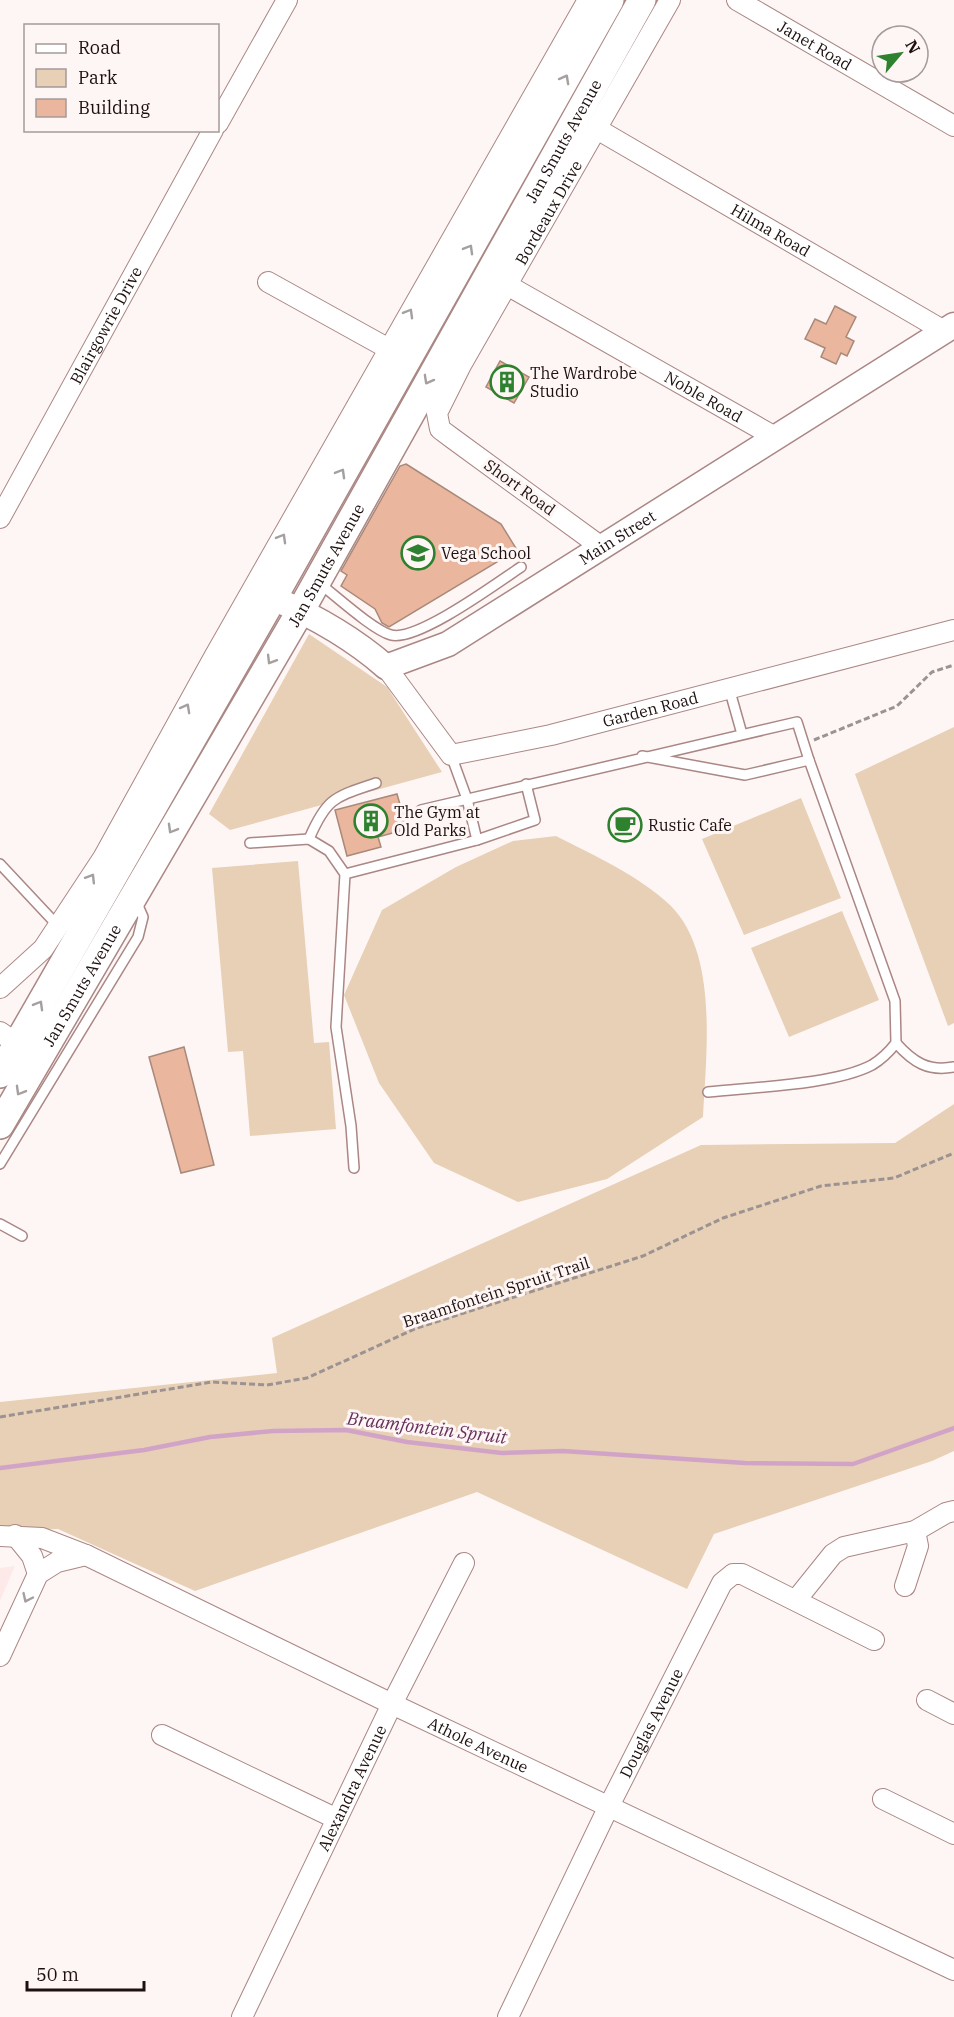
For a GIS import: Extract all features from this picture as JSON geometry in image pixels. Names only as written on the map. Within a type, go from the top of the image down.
[{"type":"main road","name":"Jan Smuts Avenue","points":[[0,1125],[39,1058],[123,888],[273,598],[610,0]]},
{"type":"main road","name":"Jan Smuts Avenue","points":[[0,1074],[8,1038],[123,888],[301,610],[642,0]]},
{"type":"street","points":[[219,121],[287,0]]},
{"type":"street","points":[[0,988],[42,949],[59,927],[103,858],[588,0]]},
{"type":"street","name":"Bordeaux Drive","points":[[440,429],[437,423],[439,407],[670,0]]},
{"type":"street","name":"Janet Road","points":[[737,0],[954,126]]},
{"type":"street","name":"Hilma Road","points":[[597,129],[949,328]]},
{"type":"street","name":"Blairgowrie Drive","points":[[0,518],[212,132]]},
{"type":"street","points":[[268,282],[389,349]]},
{"type":"street","name":"Noble Road","points":[[507,285],[775,437]]},
{"type":"street","name":"Main Street","points":[[386,667],[429,653],[471,630],[600,546],[949,328]]},
{"type":"street","name":"Short Road","points":[[440,429],[600,546]]},
{"type":"street","points":[[273,598],[301,610],[358,645],[386,667],[451,755]]},
{"type":"street","name":"Garden Road","points":[[451,755],[551,735],[954,630]]},
{"type":"street","points":[[8,1038],[39,1058]]},
{"type":"street","points":[[796,1600],[833,1554],[844,1547],[915,1532],[946,1513],[954,1511]]},
{"type":"street","points":[[905,1586],[918,1546],[915,1532]]},
{"type":"street","points":[[8,1536],[32,1556],[38,1574]]},
{"type":"street","name":"Athole Avenue","points":[[8,1536],[42,1538],[86,1555],[392,1704],[954,1970]]},
{"type":"street","points":[[0,1656],[38,1574],[57,1562],[86,1555]]},
{"type":"street","name":"Alexandra Avenue","points":[[242,2017],[392,1704],[464,1563]]},
{"type":"street","name":"Douglas Avenue","points":[[507,2017],[609,1806],[722,1583],[733,1574],[742,1574],[874,1641]]},
{"type":"street","points":[[927,1700],[954,1714]]},
{"type":"street","points":[[162,1735],[337,1820]]},
{"type":"street","points":[[883,1799],[954,1834]]},
{"type":"lane","points":[[316,582],[392,635],[412,634],[458,609],[521,567]]},
{"type":"lane","points":[[458,609],[471,630]]},
{"type":"lane","points":[[729,688],[742,734]]},
{"type":"lane","points":[[421,810],[642,756],[797,722],[895,1001],[896,1043],[883,1058],[858,1071],[819,1079],[708,1092]]},
{"type":"lane","points":[[451,755],[467,799],[477,840]]},
{"type":"lane","points":[[642,756],[745,775],[809,760]]},
{"type":"lane","points":[[309,839],[319,815],[335,797],[376,783]]},
{"type":"lane","points":[[345,874],[477,840],[536,820],[526,784]]},
{"type":"lane","points":[[250,843],[309,839],[329,851],[345,874],[336,1027],[354,1168]]},
{"type":"lane","points":[[0,864],[59,927]]},
{"type":"lane","points":[[0,1164],[138,937],[143,917],[123,888]]},
{"type":"lane","points":[[896,1043],[918,1064],[933,1069],[954,1067]]},
{"type":"lane","points":[[0,1224],[22,1236]]},
{"type":"path","points":[[804,744],[897,706],[932,672],[954,665]]},
{"type":"path","name":"Braamfontein Spruit Trail","points":[[0,1417],[212,1382],[267,1385],[308,1378],[417,1328],[644,1256],[723,1218],[821,1185],[894,1179],[954,1154]]},
{"type":"shaded area","points":[[15,1566],[0,1601],[0,1568]]},
{"type":"green space","points":[[309,634],[387,687],[442,772],[230,830],[209,814]]},
{"type":"green space","points":[[954,727],[954,1023],[948,1026],[855,774]]},
{"type":"green space","points":[[801,798],[841,898],[744,935],[702,839]]},
{"type":"green space","points":[[556,836],[644,884],[670,905],[686,925],[703,977],[706,1005],[707,1035],[703,1117],[607,1179],[518,1202],[434,1163],[379,1083],[344,995],[382,910],[456,867],[513,841]]},
{"type":"green space","points":[[298,861],[314,1043],[329,1042],[336,1129],[250,1136],[243,1051],[228,1052],[212,868]]},
{"type":"green space","points":[[842,911],[879,1000],[789,1037],[751,948]]},
{"type":"green space","points":[[954,1104],[954,1451],[932,1461],[714,1534],[687,1589],[477,1492],[195,1591],[58,1529],[0,1531],[0,1402],[277,1373],[272,1338],[701,1145],[895,1143]]},
{"type":"building","points":[[835,306],[856,317],[846,337],[854,341],[847,356],[841,353],[836,364],[821,357],[825,348],[805,339],[815,319],[826,324]]},
{"type":"building","name":"The Wardrobe Studio","points":[[500,361],[529,377],[514,403],[486,387]]},
{"type":"building","points":[[406,464],[501,524],[517,550],[389,627],[382,623],[375,609],[341,586],[347,575],[341,571],[400,466]]},
{"type":"building","name":"The Gym at Old Parks","points":[[397,794],[407,829],[378,837],[381,847],[347,856],[335,810]]},
{"type":"building","points":[[184,1047],[214,1165],[181,1173],[149,1057]]},
{"type":"waterway","name":"Braamfontein Spruit","points":[[0,1468],[144,1450],[210,1437],[273,1431],[346,1430],[407,1442],[502,1453],[563,1451],[745,1463],[853,1464],[954,1428]]},
{"type":"place","name":"The Wardrobe Studio","points":[[507,382]]},
{"type":"place","name":"Vega School","points":[[418,553]]},
{"type":"place","name":"The Gym at Old Parks","points":[[371,821]]},
{"type":"place","name":"Rustic Cafe","points":[[625,825]]}]
